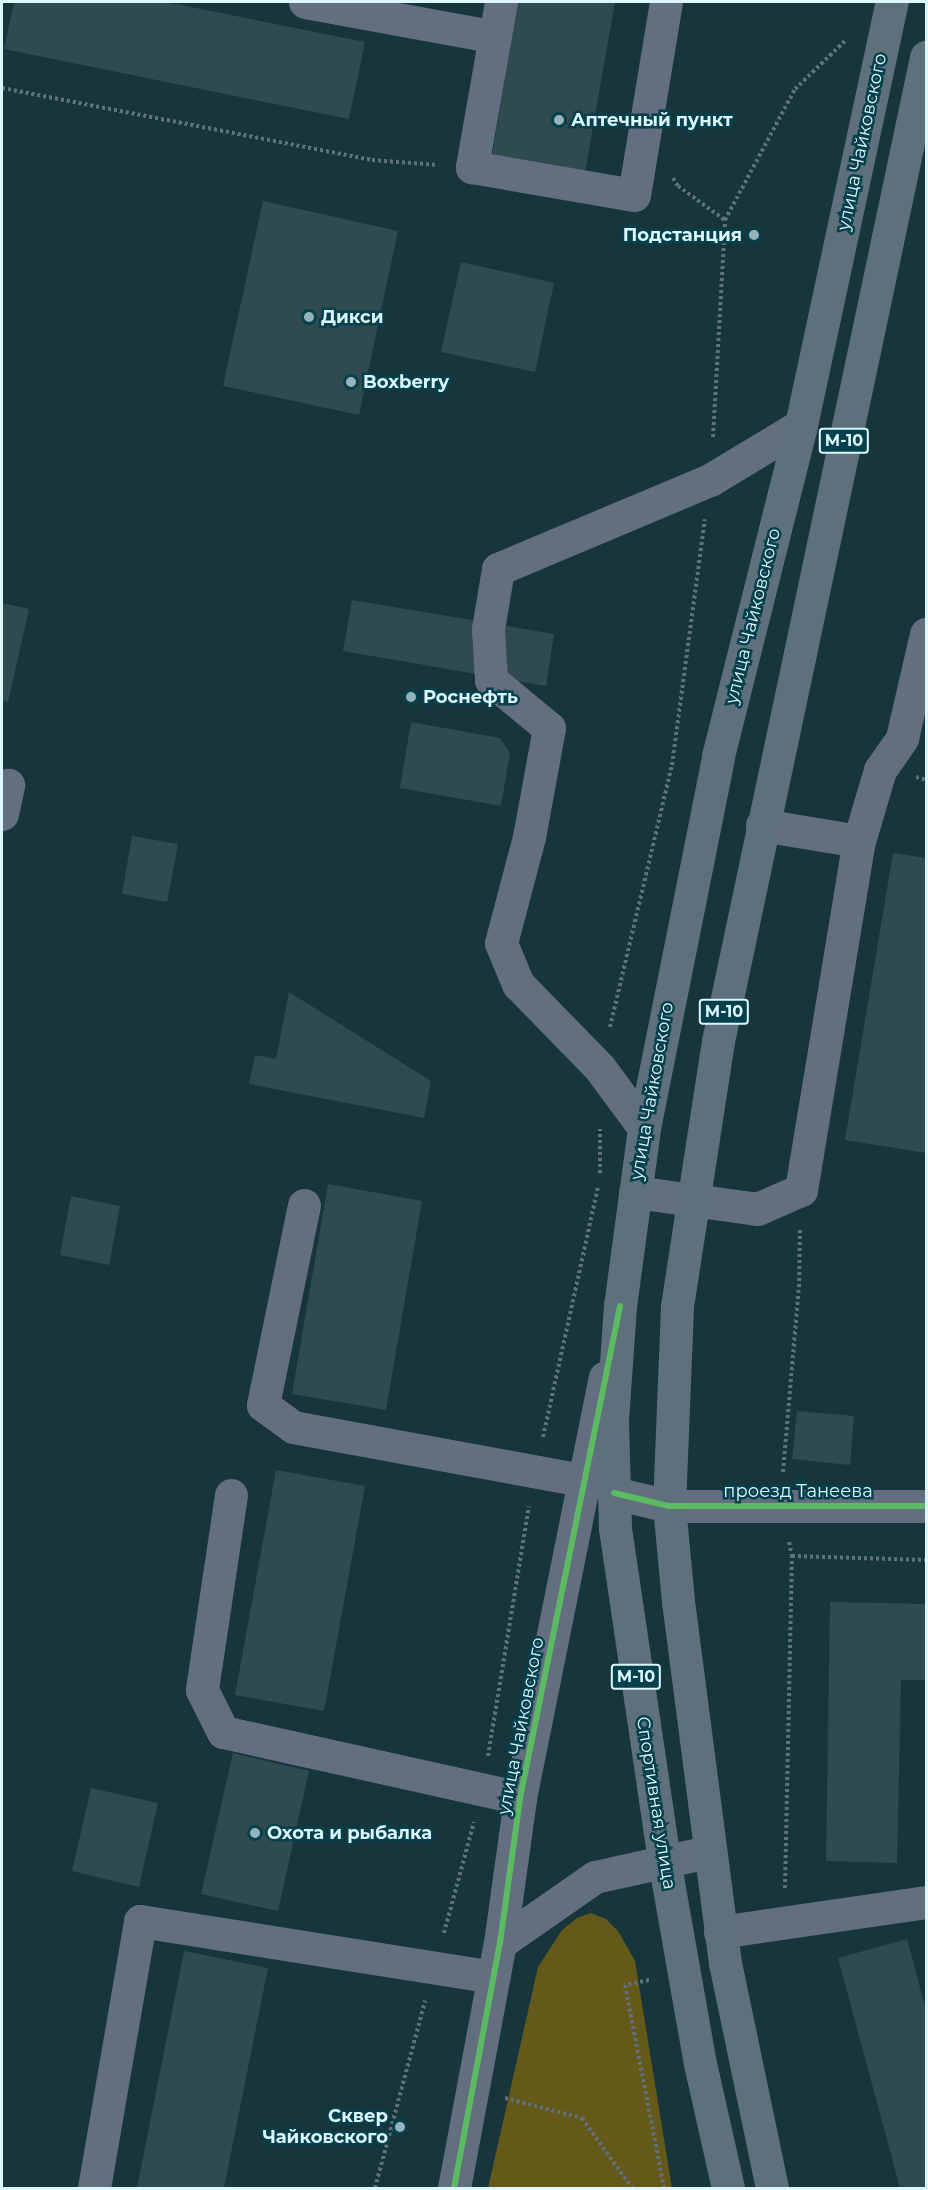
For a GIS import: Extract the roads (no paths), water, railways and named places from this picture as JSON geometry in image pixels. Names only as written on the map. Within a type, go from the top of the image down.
[{"type":"highway","name":"улица Чайковского","points":[[620,1306],[644,1128],[718,756],[801,425],[892,2]]},
{"type":"highway","name":"М-10","points":[[772,2188],[720,1932],[708,1851],[669,1506],[671,1398],[677,1306],[691,1201],[718,1041],[762,825],[927,57]]},
{"type":"highway","name":"Спортивная улица","points":[[620,1306],[612,1420],[615,1528],[664,1860],[700,2064],[728,2188]]},
{"type":"street","points":[[305,2],[495,37]]},
{"type":"street","points":[[501,2],[472,167],[634,195],[666,2]]},
{"type":"street","points":[[644,1128],[600,1068],[518,984],[501,943],[529,837],[549,728],[491,680],[488,628],[498,568],[710,480],[801,425]]},
{"type":"street","points":[[635,1192],[757,1209],[801,1190],[859,841],[880,770],[902,738],[927,634]]},
{"type":"street","points":[[762,825],[859,841]]},
{"type":"street","points":[[304,1205],[263,1405],[293,1427],[583,1480]]},
{"type":"street","name":"улица Чайковского","points":[[454,2188],[500,1943],[520,1798],[620,1306]]},
{"type":"street","name":"проезд Танеева","points":[[614,1493],[669,1506],[782,1508],[927,1506]]},
{"type":"street","points":[[231,1495],[202,1690],[223,1732],[520,1798]]},
{"type":"street","points":[[500,1943],[595,1877],[708,1851]]},
{"type":"street","points":[[720,1932],[784,1920],[927,1902]]},
{"type":"street","points":[[94,2188],[140,1921],[494,1977]]},
{"type":"place","name":"Аптечный пункт","points":[[559,120]]},
{"type":"place","name":"Подстанция","points":[[754,235]]},
{"type":"place","name":"Дикси","points":[[309,317]]},
{"type":"place","name":"Boxberry","points":[[351,382]]},
{"type":"place","name":"Роснефть","points":[[411,697]]},
{"type":"place","name":"Охота и рыбалка","points":[[255,1833]]},
{"type":"place","name":"Сквер Чайковского","points":[[400,2127]]}]
